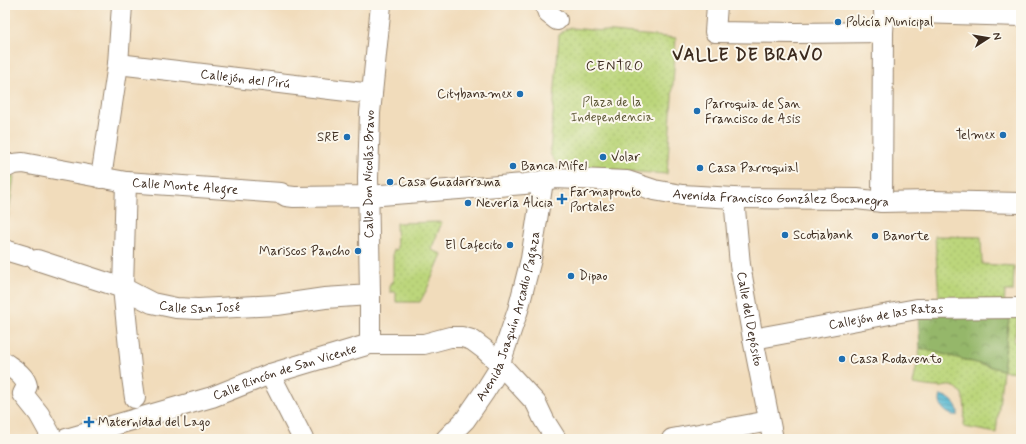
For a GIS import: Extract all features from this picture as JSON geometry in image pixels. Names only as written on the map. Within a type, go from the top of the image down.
[{"type":"street","points":[[101,178],[118,64],[122,5]]},
{"type":"street","name":"Calle Don Nicolás Bravo","points":[[370,344],[368,196],[370,113],[381,5]]},
{"type":"street","points":[[717,5],[715,32],[883,32]]},
{"type":"street","points":[[882,202],[883,32],[885,8],[1021,16]]},
{"type":"street","name":"Callejón del Pirú","points":[[118,64],[372,94]]},
{"type":"street","name":"Calle Monte Alegre","points":[[5,168],[13,164],[23,163],[126,182],[281,193],[286,196],[294,197],[368,196]]},
{"type":"street","name":"Avenida Francisco González Bocanegra","points":[[368,196],[524,184],[555,178],[627,181],[654,190],[682,195],[734,198],[857,199],[882,202],[931,201],[1021,203]]},
{"type":"street","name":"Avenida Joaquín Arcadio Pagaza","points":[[446,439],[465,420],[486,391],[497,372],[518,310],[531,259],[544,181]]},
{"type":"street","points":[[126,182],[123,288],[134,398]]},
{"type":"street","name":"Calle del Depósito","points":[[734,198],[745,329],[771,430]]},
{"type":"street","name":"Calle San José","points":[[5,250],[123,288],[152,303],[167,307],[184,309],[277,305],[330,298],[370,295]]},
{"type":"street","name":"Callejón de las Ratas","points":[[745,329],[917,309],[1021,308]]},
{"type":"street","name":"Calle Rincón de San Vicente","points":[[66,439],[212,397],[270,374],[370,344],[424,344],[450,337],[462,337],[472,340],[484,349],[536,403],[544,420],[556,439]]},
{"type":"street","points":[[5,363],[14,369],[26,381],[27,386],[23,394],[39,414],[53,439]]},
{"type":"street","points":[[270,374],[303,439]]},
{"type":"street","points":[[672,439],[771,430]]},
{"type":"green space","name":"Plaza de la Independencia","points":[[571,28],[676,38],[667,174],[565,167],[552,158],[550,153],[559,35],[566,29]]},
{"type":"green space","points":[[14,176],[8,219],[5,218],[5,179]]},
{"type":"green space","points":[[442,222],[431,250],[442,254],[420,302],[396,302],[396,292],[390,292],[390,283],[393,283],[393,250],[397,250],[396,223]]},
{"type":"green space","points":[[935,236],[981,237],[982,264],[1014,266],[1013,291],[1005,291],[1004,311],[922,301],[939,298]]},
{"type":"green space","points":[[918,313],[1009,316],[1003,370],[920,348]]},
{"type":"green space","points":[[1018,315],[1014,342],[1021,343],[1021,372],[1003,371],[996,433],[964,427],[965,409],[963,397],[957,388],[951,386],[940,387],[913,384],[920,348],[1003,370],[1009,316]]},
{"type":"water","points":[[941,395],[954,402],[958,415],[949,414],[942,408],[940,402]]},
{"type":"place","name":"Policía Municipal","points":[[838,22]]},
{"type":"place","name":"Citybanamex","points":[[520,94]]},
{"type":"place","name":"Parroquia de San Francisco de Asis","points":[[697,111]]},
{"type":"place","name":"Telmex","points":[[1003,135]]},
{"type":"place","name":"SRE","points":[[347,137]]},
{"type":"place","name":"Volar","points":[[603,157]]},
{"type":"place","name":"Banca Mifel","points":[[513,166]]},
{"type":"place","name":"Casa Parroquial","points":[[700,168]]},
{"type":"place","name":"Casa Guadarrama","points":[[390,182]]},
{"type":"place","name":"Farmapronto Portales","points":[[562,199]]},
{"type":"place","name":"Nevería Alicia","points":[[468,203]]},
{"type":"place","name":"Scotiabank","points":[[785,235]]},
{"type":"place","name":"Banorte","points":[[875,236]]},
{"type":"place","name":"El Cafecito","points":[[510,245]]},
{"type":"place","name":"Mariscos Pancho","points":[[358,251]]},
{"type":"place","name":"Dipao","points":[[571,276]]},
{"type":"place","name":"Casa Rodavento","points":[[842,359]]},
{"type":"place","name":"Maternidad del Lago","points":[[89,422]]},
{"type":"district","name":"VALLE DE BRAVO","points":[[748,55]]},
{"type":"district","name":"CENTRO","points":[[615,66]]}]
